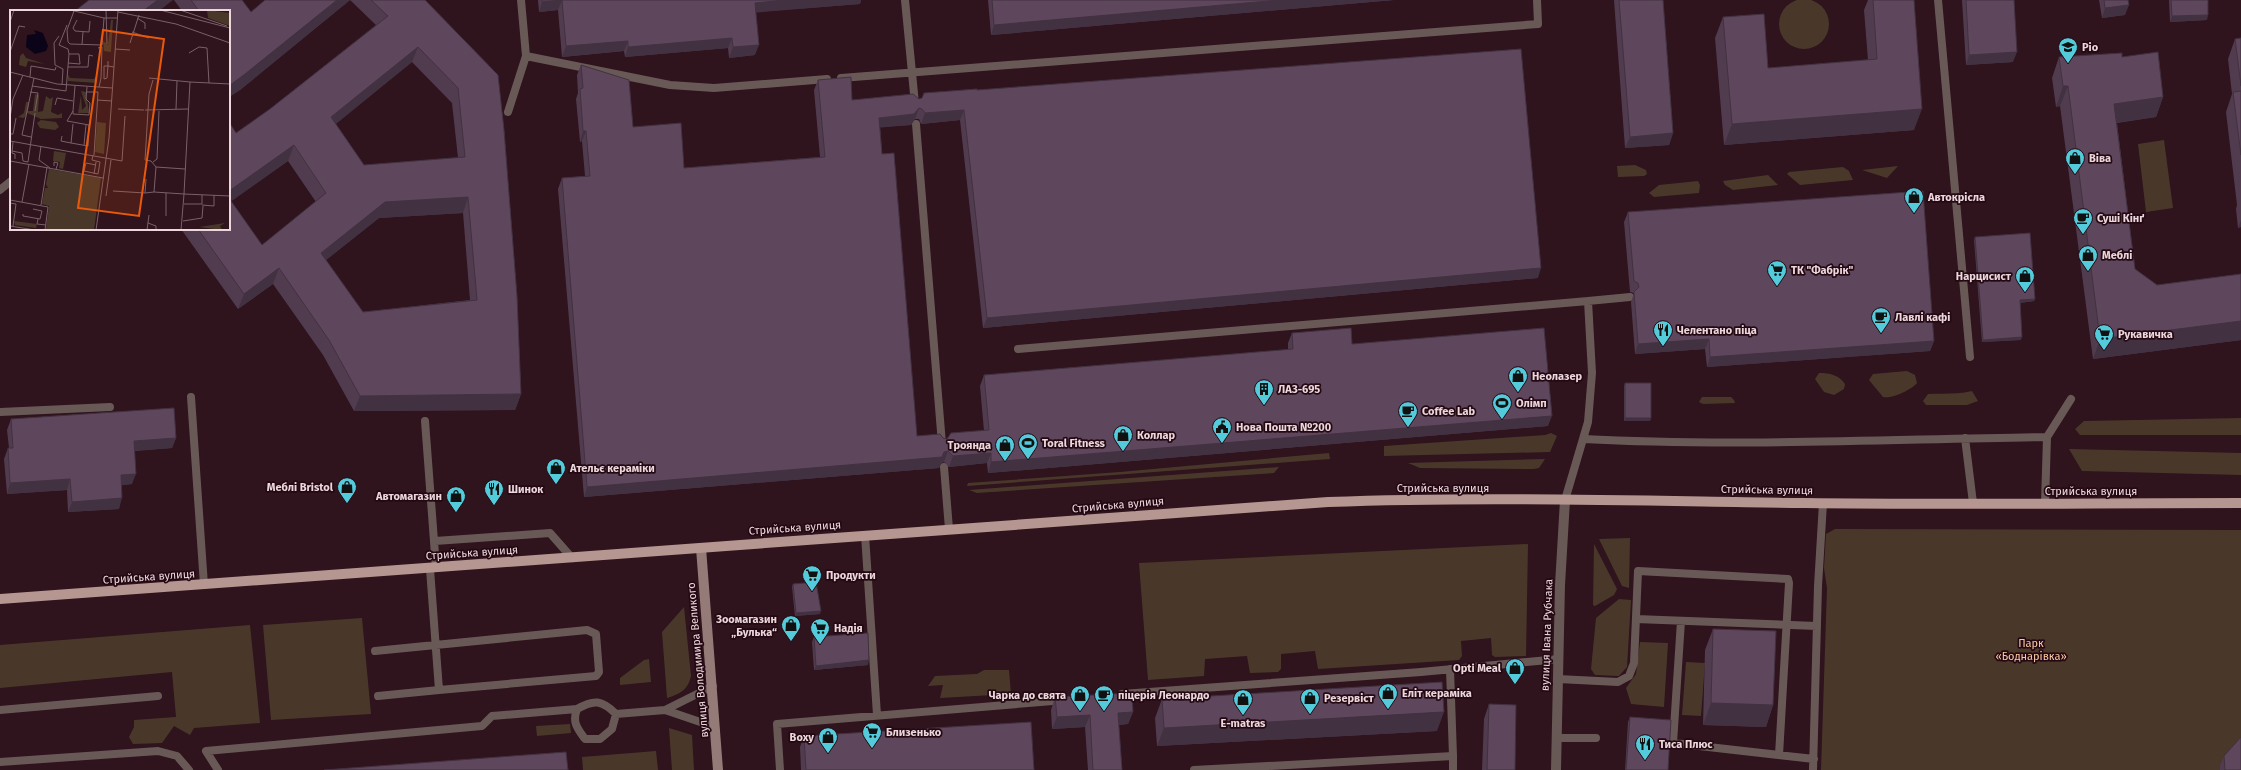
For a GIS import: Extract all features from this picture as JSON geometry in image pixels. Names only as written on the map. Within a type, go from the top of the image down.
[{"type":"main road","name":"Стрийська вулиця","points":[[0,600],[1328,502],[1388,500],[1565,500],[1823,503],[2241,503]]},
{"type":"main road","name":"вулиця Володимира Великого","points":[[701,548],[713,686],[718,770]]},
{"type":"street","name":"вулиця Івана Рубчака","points":[[1556,770],[1565,500]]},
{"type":"lane","points":[[508,112],[526,56],[521,0]]},
{"type":"lane","points":[[905,0],[915,104]]},
{"type":"lane","points":[[526,56],[670,85],[714,88],[1538,24],[1537,0]]},
{"type":"lane","points":[[1938,0],[1970,358]]},
{"type":"lane","points":[[916,124],[942,444]]},
{"type":"lane","points":[[0,190],[10,182]]},
{"type":"lane","points":[[1018,349],[1630,297]]},
{"type":"lane","points":[[1565,500],[1588,422],[1592,373],[1588,300]]},
{"type":"lane","points":[[191,397],[204,585]]},
{"type":"lane","points":[[2045,503],[2044,462],[2046,437],[2071,399]]},
{"type":"lane","points":[[0,412],[110,407]]},
{"type":"lane","points":[[425,421],[434,541],[433,568],[435,646],[439,690]]},
{"type":"lane","points":[[1583,439],[1630,442],[1816,441],[2046,437]]},
{"type":"lane","points":[[1965,438],[1973,503]]},
{"type":"lane","points":[[944,467],[949,529]]},
{"type":"lane","points":[[1813,770],[1817,626],[1823,503]]},
{"type":"lane","points":[[434,541],[550,533],[572,558]]},
{"type":"lane","points":[[865,535],[877,715]]},
{"type":"lane","points":[[1558,679],[1618,682],[1628,676],[1634,662],[1638,571],[1788,579],[1790,583],[1786,625],[1779,755]]},
{"type":"lane","points":[[1636,619],[1817,626]]},
{"type":"lane","points":[[1681,621],[1673,743],[1814,759]]},
{"type":"lane","points":[[375,651],[586,630],[596,634],[599,672],[596,676],[378,696]]},
{"type":"lane","points":[[1112,695],[1450,669],[1559,659]]},
{"type":"lane","points":[[1450,669],[1453,770]]},
{"type":"lane","points":[[218,770],[206,751],[482,726],[492,716],[577,709],[590,702],[606,704],[616,714],[665,710],[713,686]]},
{"type":"lane","points":[[0,710],[158,696]]},
{"type":"lane","points":[[780,770],[777,724],[1075,699]]},
{"type":"lane","points":[[577,709],[574,719],[576,728],[585,739],[600,739],[612,729],[616,714]]},
{"type":"lane","points":[[665,710],[716,727]]},
{"type":"lane","points":[[1557,738],[1596,738]]},
{"type":"lane","points":[[0,762],[158,751],[177,756],[189,770]]},
{"type":"lane","points":[[1194,770],[1453,756]]},
{"type":"green space","points":[[1799,-1],[1809,-1],[1822,6],[1829,19],[1829,29],[1822,42],[1809,49],[1799,49],[1790,45],[1783,38],[1779,29],[1779,19],[1783,10],[1790,3]]},
{"type":"green space","points":[[2164,140],[2173,208],[2146,212],[2138,144]]},
{"type":"green space","points":[[1635,165],[1646,170],[1647,174],[1644,176],[1618,177],[1617,166]]},
{"type":"green space","points":[[1898,166],[1887,178],[1862,170]]},
{"type":"green space","points":[[1843,167],[1849,171],[1853,180],[1800,185],[1787,174],[1789,172]]},
{"type":"green space","points":[[1768,175],[1778,185],[1733,190],[1725,185],[1723,181]]},
{"type":"green space","points":[[1698,181],[1700,185],[1699,193],[1654,197],[1649,193],[1659,185]]},
{"type":"green space","points":[[1907,371],[1915,375],[1917,383],[1906,391],[1891,397],[1883,397],[1869,380],[1873,374]]},
{"type":"green space","points":[[1819,373],[1827,373],[1837,377],[1845,384],[1844,389],[1834,395],[1824,392],[1815,379]]},
{"type":"green space","points":[[1972,391],[1978,401],[1967,405],[1926,405],[1923,401],[1928,394]]},
{"type":"green space","points":[[1702,397],[1731,397],[1735,403],[1703,404],[1699,402]]},
{"type":"green space","points":[[2241,418],[2241,435],[2080,435],[2075,429],[2084,421]]},
{"type":"green space","points":[[1551,433],[1557,436],[1550,452],[1384,456],[1384,446],[1545,435]]},
{"type":"green space","points":[[2069,449],[2241,453],[2241,475],[2082,471]]},
{"type":"green space","points":[[1329,453],[1330,459],[967,486],[968,483],[1120,472]]},
{"type":"green space","points":[[1545,459],[1539,468],[1534,469],[1420,468],[1408,463]]},
{"type":"green space","points":[[1279,467],[1274,473],[977,493],[969,490]]},
{"type":"green space","name":"Парк «Боднарівка»","points":[[1835,529],[2241,530],[2241,770],[1821,770],[1827,588],[1824,568],[1826,534]]},
{"type":"green space","points":[[1630,538],[1629,588],[1622,586],[1599,539]]},
{"type":"green space","points":[[1528,544],[1526,656],[1495,657],[1492,655],[1491,638],[1461,641],[1462,656],[1459,660],[1318,669],[1315,651],[1281,654],[1281,669],[1278,672],[1250,673],[1247,656],[1205,659],[1204,676],[1148,680],[1139,563]]},
{"type":"green space","points":[[1594,544],[1617,589],[1614,595],[1595,606],[1593,605]]},
{"type":"green space","points":[[1619,599],[1631,600],[1627,667],[1619,676],[1595,675],[1591,669],[1596,618]]},
{"type":"green space","points":[[684,607],[691,676],[688,685],[683,691],[667,698],[662,632]]},
{"type":"green space","points":[[362,618],[371,714],[271,720],[263,625]]},
{"type":"green space","points":[[250,625],[260,723],[194,728],[190,735],[174,726],[162,743],[133,744],[129,737],[134,727],[134,720],[176,717],[172,672],[0,688],[0,645]]},
{"type":"green space","points":[[1640,642],[1668,643],[1664,707],[1631,704],[1626,688],[1636,674]]},
{"type":"green space","points":[[649,659],[651,682],[620,685],[620,678],[644,660]]},
{"type":"green space","points":[[1686,662],[1705,663],[1701,716],[1682,715]]},
{"type":"green space","points":[[984,670],[1009,670],[1011,694],[940,698],[943,685],[928,686],[935,676],[977,674]]},
{"type":"green space","points":[[570,724],[571,733],[537,736],[536,726]]},
{"type":"green space","points":[[669,728],[692,735],[694,770],[672,770]]},
{"type":"green space","points":[[656,751],[658,770],[583,770],[582,757]]},
{"type":"building","points":[[89,0],[158,0],[144,10],[76,10]]},
{"type":"building","points":[[191,0],[242,0],[251,12],[265,0],[337,0],[230,85],[230,10],[198,10]]},
{"type":"building","points":[[371,0],[425,0],[498,75],[504,130],[517,296],[521,394],[360,396],[329,340],[279,268],[244,294],[199,230],[230,230],[230,199],[262,245],[326,193],[294,145],[230,190],[230,124],[236,133],[270,109],[388,16]],"holes":[[[418,47],[458,88],[465,157],[364,165],[331,117]],[[468,197],[477,300],[363,312],[321,253],[385,202]]]},
{"type":"building","points":[[542,0],[562,0],[542,2]]},
{"type":"building","points":[[562,0],[785,0],[755,3],[759,45],[733,47],[732,38],[628,47],[628,41],[566,46]]},
{"type":"building","points":[[992,0],[1280,0],[994,25]]},
{"type":"building","points":[[1619,0],[1663,0],[1673,133],[1630,137]]},
{"type":"building","points":[[1873,0],[1914,0],[1922,109],[1732,124],[1723,17],[1764,14],[1768,68],[1877,59]]},
{"type":"building","points":[[1966,0],[2014,0],[2017,52],[1969,55]]},
{"type":"building","points":[[2104,0],[2128,0],[2129,5],[2105,8]]},
{"type":"building","points":[[2171,0],[2208,0],[2208,15],[2172,16]]},
{"type":"building","points":[[2241,38],[2241,86],[2235,39]]},
{"type":"building","points":[[1521,49],[1541,268],[987,318],[964,110],[925,113],[919,108],[914,114],[879,118],[882,154],[894,153],[917,436],[940,434],[943,438],[947,439],[951,433],[989,430],[984,375],[1293,349],[1292,333],[1351,328],[1352,344],[1544,328],[1552,416],[991,462],[991,453],[953,456],[948,451],[944,452],[942,457],[587,487],[562,178],[590,176],[586,131],[583,131],[580,89],[583,88],[581,65],[629,80],[633,127],[681,123],[684,168],[825,157],[818,80],[851,77],[852,100],[913,94],[919,99],[922,98],[924,93]]},
{"type":"building","points":[[2158,52],[2163,97],[2114,104],[2135,269],[2157,285],[2241,274],[2241,321],[2100,339],[2068,86],[2063,86],[2059,57],[2122,53],[2122,57]]},
{"type":"building","points":[[2241,91],[2241,155],[2233,92]]},
{"type":"building","name":"ТК \"Фабрік\"","points":[[1923,191],[1934,341],[1710,357],[1709,339],[1638,344],[1634,292],[1639,287],[1638,283],[1634,281],[1628,212]]},
{"type":"building","points":[[2030,233],[2035,299],[2020,300],[2022,337],[1983,340],[1975,237]]},
{"type":"building","points":[[1625,383],[1651,383],[1651,418],[1625,418]]},
{"type":"building","points":[[174,408],[176,438],[134,441],[136,474],[121,475],[122,498],[72,502],[70,479],[10,483],[8,448],[13,448],[11,419]]},
{"type":"building","points":[[816,582],[821,611],[796,613],[793,584]]},
{"type":"building","points":[[1713,629],[1776,631],[1773,705],[1711,703]]},
{"type":"building","points":[[868,633],[869,660],[816,666],[814,637]]},
{"type":"building","points":[[1442,682],[1444,712],[1164,728],[1162,699]]},
{"type":"building","points":[[1132,693],[1133,712],[1118,713],[1122,770],[1093,770],[1090,715],[1057,717],[1055,697]]},
{"type":"building","points":[[1489,704],[1516,705],[1515,770],[1487,770]]},
{"type":"building","points":[[1630,717],[1671,720],[1668,770],[1626,770]]},
{"type":"building","points":[[1031,722],[1034,770],[806,770],[804,736]]},
{"type":"building","points":[[2241,737],[2241,770],[2225,770],[2224,756]]},
{"type":"building","points":[[566,752],[568,770],[324,770]]},
{"type":"place","name":"Ріо","points":[[2068,64]]},
{"type":"place","name":"Віва","points":[[2075,175]]},
{"type":"place","name":"Автокрісла","points":[[1914,214]]},
{"type":"place","name":"Суші Кінґ","points":[[2083,235]]},
{"type":"place","name":"Меблі","points":[[2088,272]]},
{"type":"place","name":"ТК \"Фабрік\"","points":[[1777,287]]},
{"type":"place","name":"Нарцисист","points":[[2025,293]]},
{"type":"place","name":"Лавлі кафі","points":[[1881,334]]},
{"type":"place","name":"Челентано піца","points":[[1663,347]]},
{"type":"place","name":"Рукавичка","points":[[2104,351]]},
{"type":"place","name":"Неолазер","points":[[1518,393]]},
{"type":"place","name":"ЛАЗ-695","points":[[1264,406]]},
{"type":"place","name":"Олімп","points":[[1502,420]]},
{"type":"place","name":"Coffee Lab","points":[[1408,428]]},
{"type":"place","name":"Нова Пошта №200","points":[[1222,444]]},
{"type":"place","name":"Коллар","points":[[1123,452]]},
{"type":"place","name":"Toral Fitness","points":[[1028,460]]},
{"type":"place","name":"Троянда","points":[[1005,462]]},
{"type":"place","name":"Ательє кераміки","points":[[556,485]]},
{"type":"place","name":"Меблі Bristol","points":[[347,504]]},
{"type":"place","name":"Шинок","points":[[494,506]]},
{"type":"place","name":"Автомагазин","points":[[456,513]]},
{"type":"place","name":"Продукти","points":[[812,592]]},
{"type":"place","name":"Зоомагазин „Булька“","points":[[791,642]]},
{"type":"place","name":"Надія","points":[[820,645]]},
{"type":"place","name":"Opti Meal","points":[[1515,685]]},
{"type":"place","name":"Еліт кераміка","points":[[1388,710]]},
{"type":"place","name":"Чарка до свята","points":[[1080,712]]},
{"type":"place","name":"піцерія Леонардо","points":[[1104,712]]},
{"type":"place","name":"Резервіст","points":[[1310,715]]},
{"type":"place","name":"E-matras","points":[[1243,716]]},
{"type":"place","name":"Близенько","points":[[872,749]]},
{"type":"place","name":"Boxy","points":[[828,754]]},
{"type":"place","name":"Тиса Плюс","points":[[1645,761]]}]
